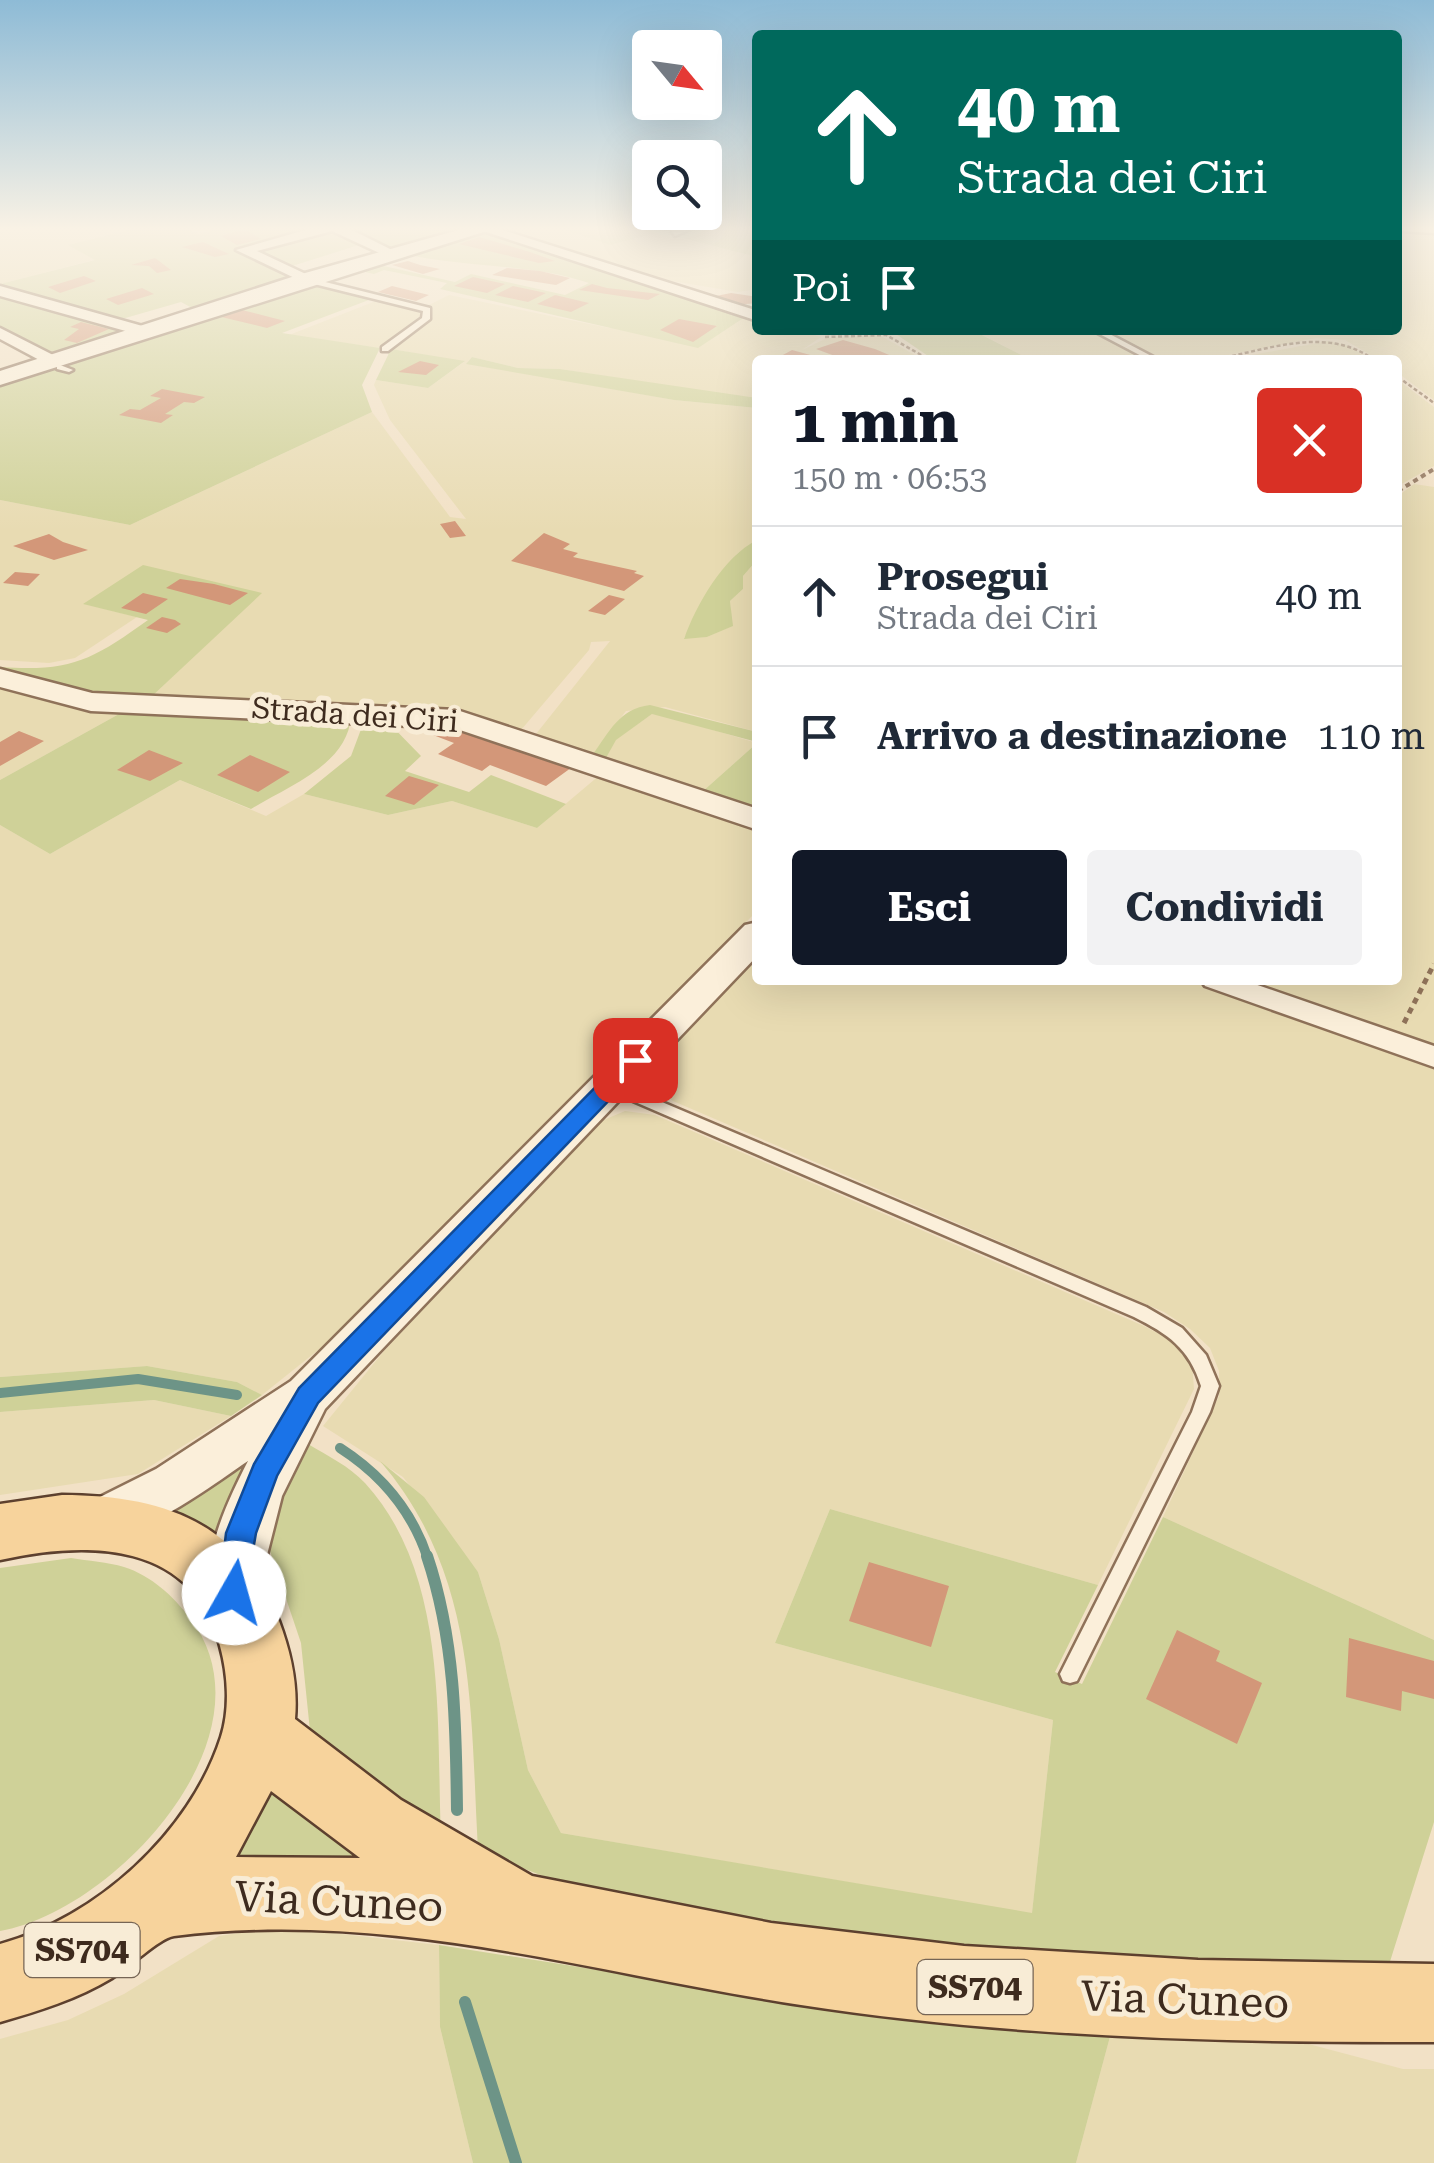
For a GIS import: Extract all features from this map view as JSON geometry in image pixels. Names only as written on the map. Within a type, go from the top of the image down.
[{"type":"main road","name":"Via Cuneo","points":[[0,1532],[30,1524],[100,1521],[153,1532],[199,1557],[234,1593],[259,1656],[258,1732],[227,1811],[155,1900],[98,1942],[16,1980],[0,1982]]},
{"type":"main road","name":"Via Cuneo","points":[[258,1732],[332,1798],[389,1838],[522,1913]]},
{"type":"main road","name":"Via Cuneo","points":[[155,1900],[298,1892],[522,1913],[802,1966],[969,1987],[1132,1999],[1434,2003]]},
{"type":"street","points":[[0,378],[56,366],[140,330]]},
{"type":"street","points":[[0,333],[56,366]]},
{"type":"street","name":"Strada dei Ciri","points":[[0,678],[91,702],[458,719],[752,818]]},
{"type":"street","points":[[100,1521],[174,1484],[308,1396],[752,939]]},
{"type":"street","points":[[1229,985],[1434,1057]]},
{"type":"street","points":[[234,1593],[241,1533],[264,1473],[308,1396]]},
{"type":"lane","points":[[386,349],[411,330]]},
{"type":"lane","points":[[1106,335],[1145,355]]},
{"type":"lane","points":[[610,1085],[1140,1312],[1171,1327],[1194,1346],[1210,1386],[1201,1412],[1070,1674]]},
{"type":"path","points":[[826,337],[852,335]]},
{"type":"path","points":[[878,335],[890,336],[922,355]]},
{"type":"path","points":[[1241,355],[1328,339],[1354,345],[1367,355]]},
{"type":"path","points":[[1402,380],[1434,403]]},
{"type":"path","points":[[1402,488],[1426,472],[1434,472]]},
{"type":"path","points":[[1394,1043],[1434,964]]},
{"type":"shaded area","points":[[302,330],[403,330],[380,348],[289,335]]},
{"type":"shaded area","points":[[416,330],[752,330],[752,335],[821,337],[802,350],[827,338],[879,335],[915,355],[752,355],[752,398],[560,369],[518,368],[472,357],[467,363],[674,400],[752,408],[752,543],[738,553],[721,574],[684,638],[707,637],[732,626],[730,601],[743,589],[743,576],[752,566],[752,731],[665,707],[626,711],[593,754],[536,734],[610,641],[591,642],[589,650],[521,730],[466,714],[149,699],[261,593],[85,604],[137,617],[75,658],[49,663],[0,660],[0,500],[130,525],[372,412],[450,517],[466,519],[390,420],[374,385],[376,380],[428,388],[464,362],[391,349]]},
{"type":"shaded area","points":[[1402,330],[1434,330],[1434,400],[1402,376],[1402,355],[1370,355],[1345,340],[1316,338],[1228,355],[1149,355],[1111,335],[1402,335]]},
{"type":"shaded area","points":[[983,335],[1102,335],[1140,355],[1021,355]]},
{"type":"shaded area","points":[[1328,341],[1349,346],[1362,355],[1252,355]]},
{"type":"shaded area","points":[[1402,383],[1434,407],[1434,466],[1402,484]]},
{"type":"shaded area","points":[[1414,484],[1434,487],[1434,1051],[1247,985],[1402,985],[1402,493]]},
{"type":"shaded area","points":[[0,684],[128,709],[0,780]]},
{"type":"shaded area","points":[[652,714],[752,742],[752,747],[702,792],[606,758],[615,740]]},
{"type":"shaded area","points":[[601,774],[752,827],[752,916],[347,1327],[262,1395],[237,1382],[147,1366],[0,1377],[0,825],[50,854],[180,780],[266,816],[304,794],[388,815],[452,801],[537,828]]},
{"type":"shaded area","points":[[752,960],[752,985],[1212,985],[1434,1063],[1434,1640],[1163,1517],[1219,1396],[1219,1371],[1210,1348],[1190,1329],[1164,1312],[673,1101],[656,1089],[652,1077],[656,1062]]},
{"type":"shaded area","points":[[625,1111],[655,1115],[1144,1326],[1175,1342],[1192,1362],[1194,1389],[1098,1585],[830,1509],[775,1643],[1053,1720],[1032,1914],[561,1833],[528,1770],[499,1639],[478,1572],[403,1477],[323,1426],[384,1351],[599,1122]]},
{"type":"shaded area","points":[[154,1400],[231,1416],[138,1474],[0,1495],[0,1412]]},
{"type":"shaded area","points":[[259,1930],[306,1930],[439,1945],[440,2027],[473,2163],[0,2163],[0,2039],[68,2020],[124,1994],[219,1936]]},
{"type":"shaded area","points":[[1111,2033],[1282,2037],[1403,2069],[1434,2069],[1434,2163],[1076,2163]]},
{"type":"green space","points":[[4,330],[124,331],[53,356]]},
{"type":"green space","points":[[169,330],[290,330],[282,333],[380,348],[362,385],[372,412],[130,525],[0,500],[0,382],[37,369],[54,370]]},
{"type":"green space","points":[[619,330],[725,330],[698,348]]},
{"type":"green space","points":[[897,335],[982,335],[1021,355],[927,355]]},
{"type":"green space","points":[[391,349],[465,361],[428,388],[376,380]]},
{"type":"green space","points":[[472,357],[518,368],[560,369],[752,397],[752,408],[674,400],[466,364]]},
{"type":"green space","points":[[752,543],[752,566],[743,576],[743,589],[730,601],[733,626],[707,637],[684,639],[713,583]]},
{"type":"green space","points":[[143,565],[262,593],[149,699],[107,698],[0,672],[0,667],[45,668],[79,661],[148,620],[83,604]]},
{"type":"green space","points":[[650,705],[752,731],[752,741],[652,714],[616,740],[606,758],[593,754],[610,729],[639,707]]},
{"type":"green space","points":[[128,709],[351,716],[347,733],[328,761],[251,809],[180,780],[50,854],[0,825],[0,780]]},
{"type":"green space","points":[[366,716],[383,717],[421,756],[405,771],[469,792],[491,775],[566,804],[537,828],[452,801],[388,815],[304,794],[351,756]]},
{"type":"green space","points":[[752,747],[752,810],[702,792]]},
{"type":"green space","points":[[147,1366],[237,1382],[262,1395],[231,1416],[154,1400],[0,1412],[0,1377]]},
{"type":"green space","points":[[308,1444],[365,1483],[392,1520],[412,1561],[433,1651],[441,1837],[317,1749],[310,1731],[301,1643],[269,1548],[274,1512]]},
{"type":"green space","points":[[261,1446],[220,1538],[167,1509]]},
{"type":"green space","points":[[380,1461],[424,1497],[478,1572],[499,1639],[528,1770],[561,1833],[1032,1913],[1053,1720],[775,1643],[830,1509],[1098,1585],[1055,1672],[1082,1684],[1163,1517],[1434,1640],[1434,1822],[1387,1971],[1027,1957],[699,1913],[556,1881],[478,1851],[469,1696],[452,1597],[436,1550],[412,1505]]},
{"type":"green space","points":[[71,1558],[134,1571],[153,1581],[176,1602],[190,1618],[212,1664],[214,1713],[199,1763],[172,1810],[134,1854],[91,1890],[45,1917],[0,1931],[0,1568]]},
{"type":"green space","points":[[273,1780],[413,1878],[322,1861],[230,1855]]},
{"type":"green space","points":[[439,1945],[801,2002],[1111,2033],[1076,2163],[473,2163],[440,2027]]},
{"type":"building","points":[[78,330],[107,330],[77,343],[64,340]]},
{"type":"building","points":[[660,330],[711,330],[693,342]]},
{"type":"building","points":[[843,340],[889,355],[832,355],[816,349]]},
{"type":"building","points":[[792,350],[810,355],[783,355]]},
{"type":"building","points":[[420,361],[439,365],[426,375],[398,372]]},
{"type":"building","points":[[162,389],[205,397],[194,403],[184,402],[165,414],[173,415],[161,423],[119,415],[130,409],[140,410],[161,398],[150,396]]},
{"type":"building","points":[[455,521],[466,536],[450,538],[440,524]]},
{"type":"building","points":[[544,533],[570,544],[563,549],[578,553],[573,557],[637,571],[634,573],[644,576],[624,591],[511,561]]},
{"type":"building","points":[[49,534],[88,550],[54,560],[13,546]]},
{"type":"building","points":[[15,572],[40,574],[28,586],[3,583]]},
{"type":"building","points":[[180,579],[248,593],[230,605],[166,588]]},
{"type":"building","points":[[143,593],[168,599],[146,614],[121,608]]},
{"type":"building","points":[[609,595],[625,599],[605,615],[588,611]]},
{"type":"building","points":[[162,617],[181,624],[167,633],[146,628]]},
{"type":"building","points":[[434,720],[575,765],[546,786],[490,765],[482,771],[438,754],[454,743],[420,730]]},
{"type":"building","points":[[19,731],[44,741],[0,766],[0,742]]},
{"type":"building","points":[[149,750],[183,763],[150,781],[117,770]]},
{"type":"building","points":[[250,755],[290,772],[258,792],[217,775]]},
{"type":"building","points":[[409,776],[439,785],[414,805],[385,796]]},
{"type":"building","points":[[869,1562],[949,1586],[931,1647],[849,1621]]},
{"type":"building","points":[[1177,1630],[1220,1651],[1216,1661],[1262,1683],[1237,1744],[1146,1699]]},
{"type":"building","points":[[1349,1638],[1434,1661],[1434,1699],[1402,1691],[1401,1711],[1346,1697]]},
{"type":"waterway","points":[[0,1393],[138,1379],[237,1395]]},
{"type":"waterway","points":[[340,1448],[394,1495],[427,1558]]},
{"type":"waterway","points":[[427,1558],[449,1650],[457,1810]]},
{"type":"waterway","points":[[465,2002],[516,2163]]},
{"type":"route","points":[[234,1593],[241,1533],[264,1473],[308,1396],[635,1060]]}]
